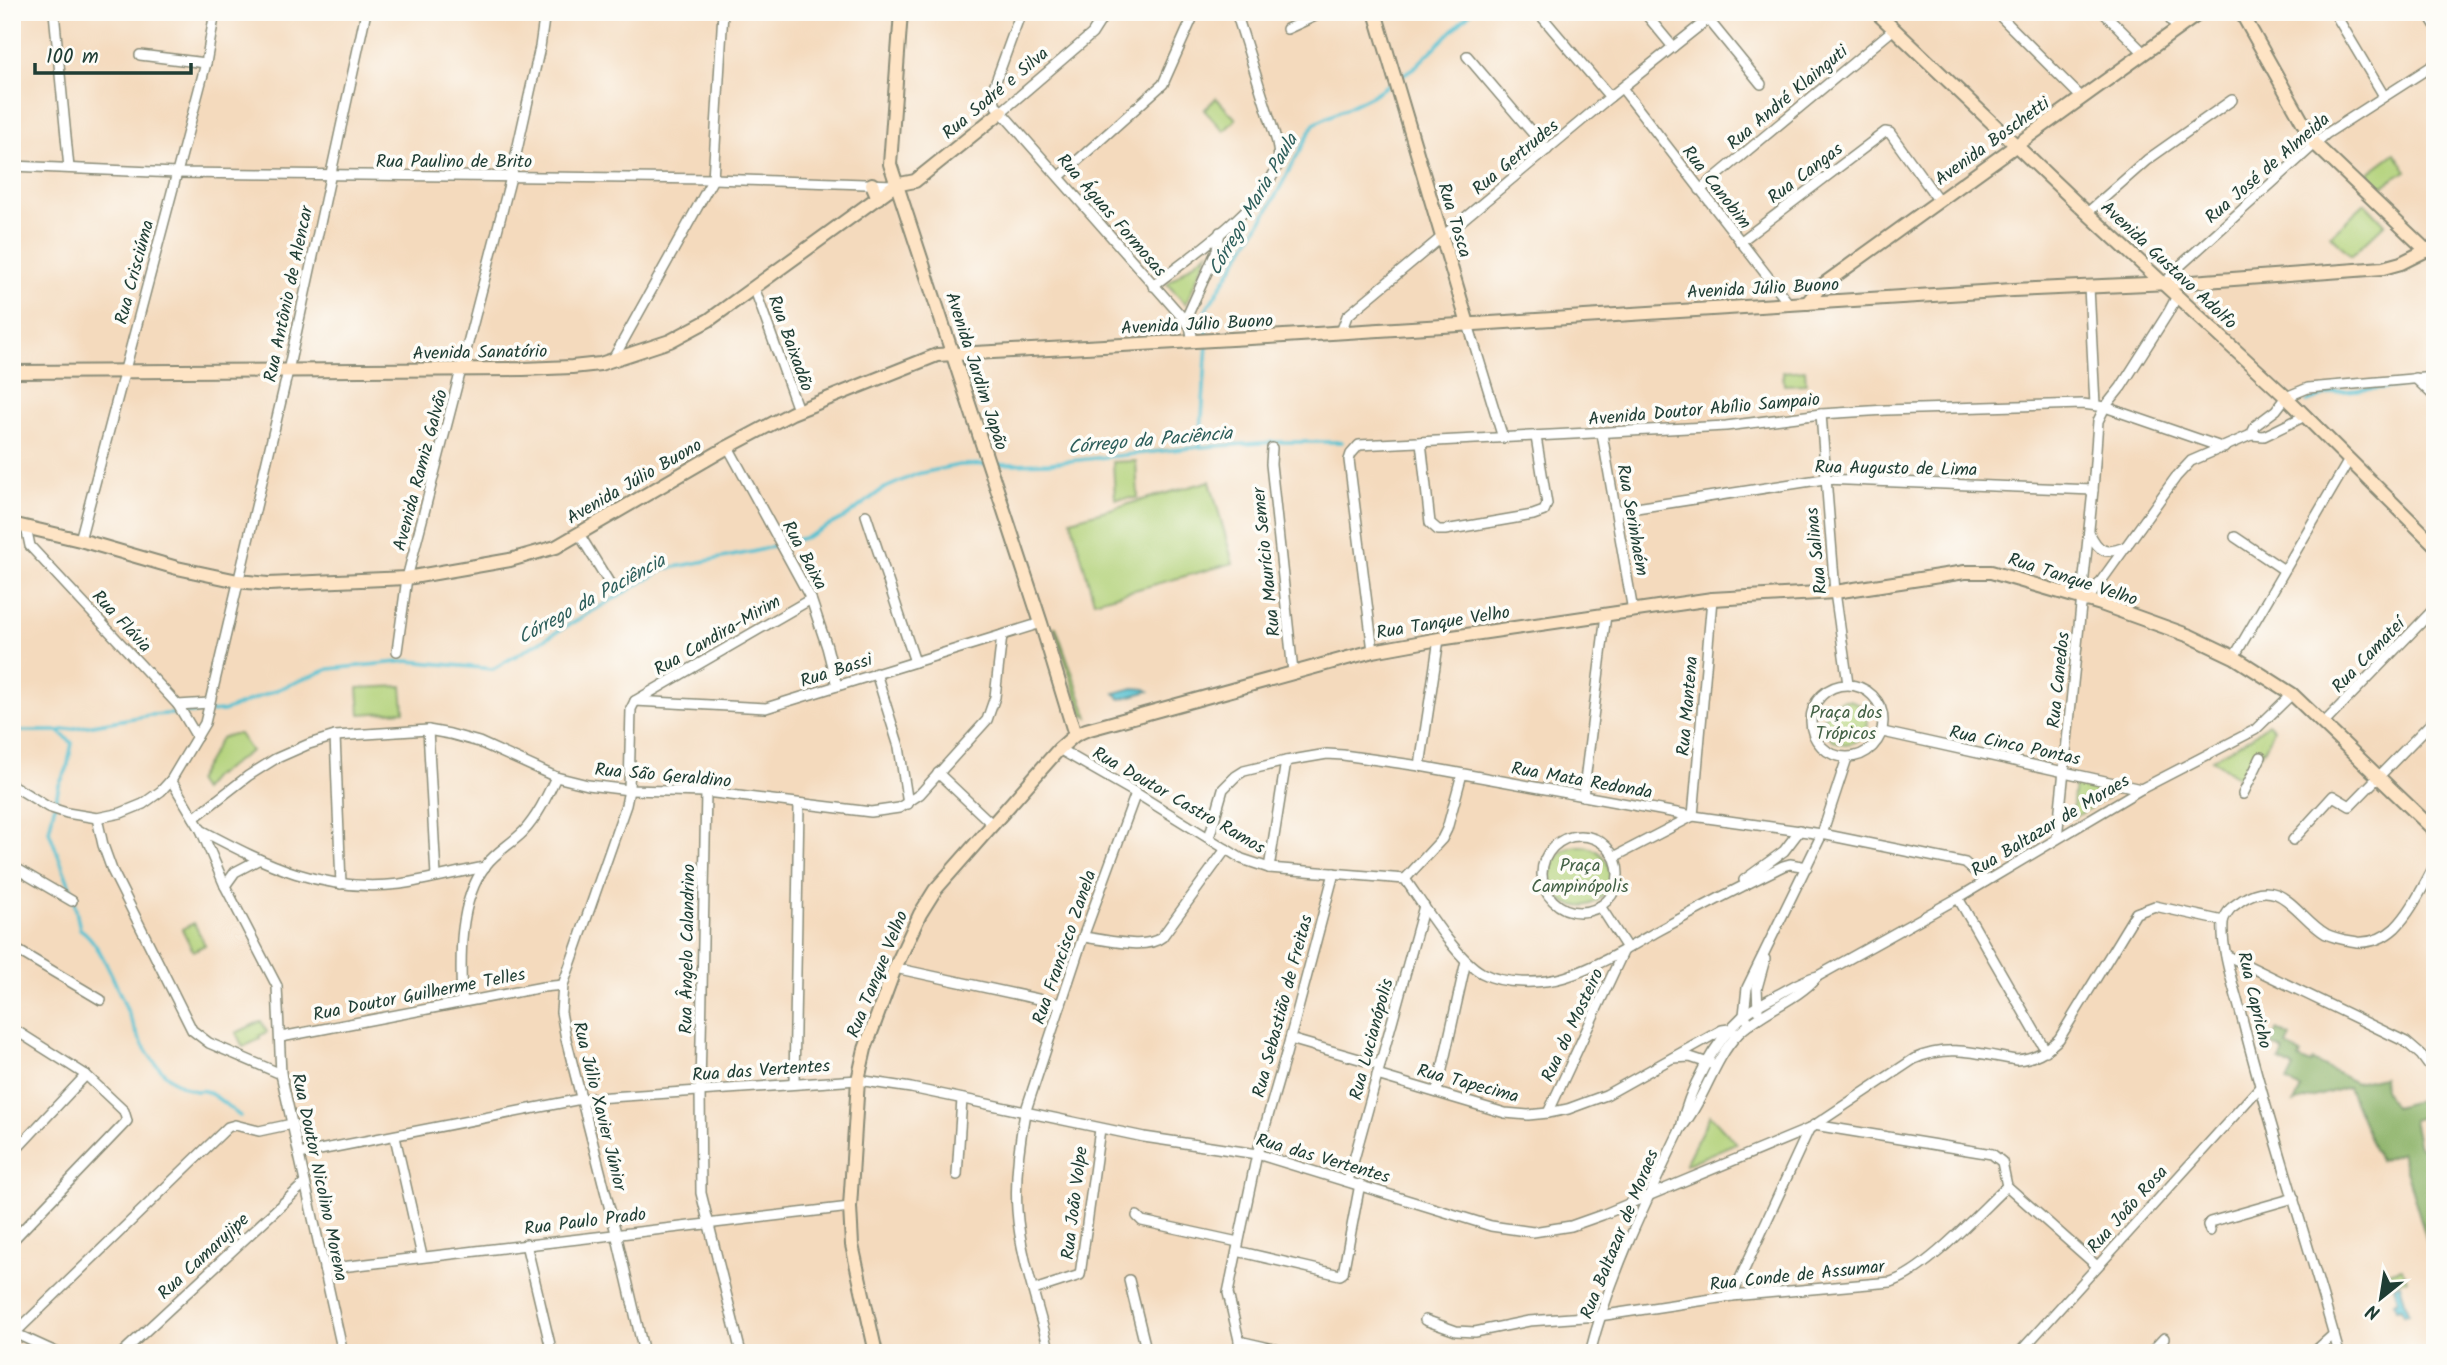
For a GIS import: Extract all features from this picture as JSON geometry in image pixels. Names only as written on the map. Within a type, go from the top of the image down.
[{"type":"street","points":[[54,12],[69,168]]},
{"type":"street","name":"Rua Crisciúma","points":[[80,540],[206,63],[215,12]]},
{"type":"street","name":"Rua Antônio de Alencar","points":[[97,818],[121,813],[143,804],[161,791],[171,780],[203,728],[288,371],[366,12]]},
{"type":"street","name":"Avenida Ramiz Galvão","points":[[397,651],[407,578],[511,177],[540,47],[545,12]]},
{"type":"street","points":[[612,361],[713,179],[723,12]]},
{"type":"street","name":"Avenida Jardim Japão","points":[[901,12],[890,164],[895,185],[985,450],[1075,735]]},
{"type":"street","points":[[1000,112],[992,99],[992,92],[1021,12]]},
{"type":"street","name":"Rua Sodré e Silva","points":[[895,185],[915,181],[1000,112],[1092,34],[1107,12]]},
{"type":"street","points":[[1059,177],[1163,84],[1195,12]]},
{"type":"street","points":[[1153,286],[1220,232],[1265,189],[1278,165],[1280,157],[1277,142],[1236,12]]},
{"type":"street","points":[[1287,29],[1324,12]]},
{"type":"street","name":"Rua Tosca","points":[[1375,12],[1503,438]]},
{"type":"street","points":[[1538,12],[1610,97]]},
{"type":"street","points":[[1644,12],[1673,47]]},
{"type":"street","name":"Rua Gertrudes","points":[[1342,332],[1347,316],[1610,97],[1717,12]]},
{"type":"street","name":"Avenida Gustavo Adolfo","points":[[1876,12],[2286,397],[2435,545]]},
{"type":"street","points":[[1996,12],[2082,98]]},
{"type":"street","points":[[2104,12],[2144,53]]},
{"type":"street","points":[[2165,12],[2177,29]]},
{"type":"street","name":"Avenida Boschetti","points":[[1807,303],[1821,286],[2201,12]]},
{"type":"street","points":[[2241,12],[2315,144],[2432,252]]},
{"type":"street","points":[[2334,12],[2384,96]]},
{"type":"street","points":[[2427,12],[2435,25]]},
{"type":"street","points":[[1708,19],[1761,84]]},
{"type":"street","name":"Rua André Klainguti","points":[[1700,190],[1894,29]]},
{"type":"street","points":[[140,55],[206,63]]},
{"type":"street","points":[[1468,56],[1547,150]]},
{"type":"street","name":"Rua José de Almeida","points":[[2164,284],[2181,265],[2326,134],[2435,64]]},
{"type":"street","name":"Rua Canobim","points":[[1622,88],[1789,304]]},
{"type":"street","points":[[2087,213],[2147,160],[2232,100]]},
{"type":"street","name":"Rua Águas Formosas","points":[[1000,112],[1201,340]]},
{"type":"street","name":"Rua Cangas","points":[[1740,242],[1885,132],[1890,133],[1939,201]]},
{"type":"street","name":"Rua Paulino de Brito","points":[[12,166],[176,173],[713,179],[895,185]]},
{"type":"street","points":[[872,184],[877,198]]},
{"type":"street","name":"Avenida Sanatório","points":[[12,372],[462,370],[572,367],[612,361],[670,341],[691,330],[895,185]]},
{"type":"street","points":[[1185,321],[1217,250],[1220,232]]},
{"type":"street","name":"Avenida Júlio Buono","points":[[12,524],[238,582],[268,584],[407,578],[529,556],[556,547],[728,447],[799,410],[937,355],[2164,284],[2383,268],[2432,252]]},
{"type":"street","name":"Rua Baixadão","points":[[754,287],[799,410]]},
{"type":"street","points":[[2089,287],[2100,406]]},
{"type":"street","points":[[2100,406],[2122,387],[2177,296]]},
{"type":"street","points":[[2251,435],[2256,425],[2276,410],[2286,397],[2308,388],[2435,377]]},
{"type":"street","points":[[2415,378],[2432,394]]},
{"type":"street","name":"Avenida Doutor Abílio Sampaio","points":[[1373,651],[1349,460],[1359,445],[1726,426],[1821,414],[1886,410],[2100,406],[2224,448]]},
{"type":"street","name":"Rua Canedos","points":[[2057,838],[2083,602],[2100,406]]},
{"type":"street","name":"Rua Salinas","points":[[1821,414],[1824,480],[1835,592],[1848,684]]},
{"type":"street","points":[[2083,602],[2191,461],[2251,435],[2264,436],[2305,416]]},
{"type":"street","name":"Rua Serinhaém","points":[[1602,434],[1633,611]]},
{"type":"street","points":[[1421,442],[1430,523],[1438,530],[1445,530],[1544,511],[1546,504],[1536,437]]},
{"type":"street","name":"Rua Baixa","points":[[728,447],[811,599],[837,686]]},
{"type":"street","name":"Rua Maurício Semer","points":[[1272,448],[1271,464],[1293,672]]},
{"type":"street","points":[[2234,657],[2349,460]]},
{"type":"street","name":"Rua Augusto de Lima","points":[[1617,511],[1824,480],[2093,490]]},
{"type":"street","points":[[866,515],[915,662]]},
{"type":"street","name":"Rua Flávia","points":[[26,527],[30,546],[179,706],[197,737]]},
{"type":"street","points":[[2088,530],[2101,550],[2115,551],[2128,545]]},
{"type":"street","points":[[579,534],[610,584]]},
{"type":"street","points":[[2235,537],[2284,570]]},
{"type":"street","name":"Rua Tanque Velho","points":[[876,1353],[852,1245],[850,1207],[858,1080],[865,1049],[895,968],[920,914],[935,890],[1059,749],[1075,735],[1293,672],[1373,651],[1439,639],[1712,599],[1835,592],[1965,572],[1991,572],[2190,636],[2234,657],[2292,694],[2435,831]]},
{"type":"street","name":"Rua Candira-Mirim","points":[[637,700],[811,599]]},
{"type":"street","name":"Rua Mantena","points":[[1693,816],[1712,599]]},
{"type":"street","name":"Rua Camateí","points":[[2325,723],[2435,608]]},
{"type":"street","points":[[1583,796],[1606,615]]},
{"type":"street","name":"Rua Bassi","points":[[637,700],[766,708],[1041,623]]},
{"type":"street","points":[[908,804],[987,720],[992,710],[1002,635]]},
{"type":"street","points":[[1420,766],[1439,639]]},
{"type":"street","points":[[876,673],[900,747],[908,804]]},
{"type":"street","points":[[1848,684],[1870,692],[1878,700],[1883,710],[1883,732],[1869,751],[1847,758],[1834,755],[1823,749],[1815,739],[1811,714],[1824,692],[1835,686],[1848,684]]},
{"type":"street","name":"Rua Baltazar de Moraes","points":[[1590,1353],[1599,1317],[1649,1195],[1681,1128],[1684,1111],[1744,1015],[1958,898],[2141,789],[2255,730],[2292,694]]},
{"type":"street","name":"Rua Júlio Xavier Júnior","points":[[637,700],[631,715],[629,790],[626,805],[563,985],[561,1012],[644,1353]]},
{"type":"street","points":[[179,706],[209,705]]},
{"type":"street","points":[[2293,841],[2333,796],[2350,806],[2435,719]]},
{"type":"street","points":[[428,730],[436,876]]},
{"type":"street","name":"Rua São Geraldino","points":[[194,818],[247,776],[275,759],[309,744],[335,736],[428,730],[479,742],[556,776],[584,784],[629,790],[706,792],[871,812],[908,804]]},
{"type":"street","name":"Rua Cinco Pontas","points":[[1883,732],[2141,789]]},
{"type":"street","points":[[335,736],[341,884]]},
{"type":"street","name":"Rua Doutor Castro Ramos","points":[[1059,749],[1242,859],[1269,868],[1405,879]]},
{"type":"street","name":"Rua Mata Redonda","points":[[1209,838],[1220,797],[1228,781],[1244,771],[1327,754],[1420,766],[1693,816],[1822,834],[1965,863],[1986,881]]},
{"type":"street","points":[[2243,794],[2261,757]]},
{"type":"street","points":[[1750,1024],[1744,1015],[1747,988],[1822,834],[1847,758]]},
{"type":"street","points":[[1269,868],[1286,761]]},
{"type":"street","points":[[938,773],[992,824]]},
{"type":"street","points":[[1462,774],[1442,839],[1405,879],[1466,961],[1481,973],[1497,979],[1541,982],[1566,977],[1790,864],[1807,867]]},
{"type":"street","points":[[462,1002],[460,967],[464,922],[472,894],[485,867],[530,824],[556,776]]},
{"type":"street","name":"Rua Doutor Nicolino Morena","points":[[171,780],[201,830],[225,886],[274,975],[279,996],[281,1074],[343,1353]]},
{"type":"street","points":[[12,785],[48,807],[97,818],[112,870],[191,1030],[209,1043],[281,1074]]},
{"type":"street","name":"Rua Ângelo Calandrino","points":[[706,792],[700,1180],[703,1208],[741,1353]]},
{"type":"street","name":"Rua Francisco Zanela","points":[[1050,1353],[1020,1233],[1017,1208],[1018,1165],[1025,1113],[1083,936],[1136,793]]},
{"type":"street","points":[[794,1083],[799,804]]},
{"type":"street","points":[[1614,857],[1693,816]]},
{"type":"street","points":[[201,830],[258,860],[308,878],[341,884],[404,883],[485,867]]},
{"type":"street","points":[[1723,896],[1784,851],[1800,830]]},
{"type":"street","points":[[1585,836],[1607,847],[1614,857],[1618,879],[1609,899],[1600,906],[1577,912],[1554,903],[1546,893],[1541,870],[1545,858],[1561,840],[1585,836]]},
{"type":"street","points":[[1083,936],[1136,944],[1157,942],[1226,849]]},
{"type":"street","points":[[1784,851],[1790,864]]},
{"type":"street","points":[[225,886],[235,872],[258,860]]},
{"type":"street","points":[[1958,898],[2046,1051],[2059,1039],[2136,913],[2155,906],[2223,921],[2230,908],[2246,897],[2259,891],[2273,892],[2287,899],[2325,933],[2340,940],[2376,940],[2395,928],[2408,912],[2435,865]]},
{"type":"street","points":[[12,866],[72,901]]},
{"type":"street","name":"Rua Sebastião de Freitas","points":[[1242,1353],[1228,1293],[1257,1154],[1334,873]]},
{"type":"street","name":"Rua Lucianópolis","points":[[1348,1181],[1424,906]]},
{"type":"street","points":[[1600,906],[1625,949]]},
{"type":"street","name":"Rua Capricho","points":[[2223,921],[2227,955],[2260,1087],[2339,1353]]},
{"type":"street","points":[[1759,1016],[1759,978],[1770,940]]},
{"type":"street","points":[[12,947],[101,1000]]},
{"type":"street","name":"Rua do Mosteiro","points":[[1548,1113],[1625,949]]},
{"type":"street","points":[[2227,955],[2406,1042],[2421,1055],[2435,1074]]},
{"type":"street","points":[[1437,1092],[1466,961]]},
{"type":"street","points":[[895,968],[1061,1004]]},
{"type":"street","name":"Rua Baltazar de Moraes","points":[[1733,1032],[1810,985],[1818,976]]},
{"type":"street","name":"Rua Doutor Guilherme Telles","points":[[281,1037],[543,986],[563,985]]},
{"type":"street","points":[[12,1028],[86,1074],[127,1117],[126,1124],[12,1241]]},
{"type":"street","name":"Rua Tapecima","points":[[1377,1075],[1505,1113],[1548,1113],[1568,1109],[1606,1095],[1722,1030],[1733,1032]]},
{"type":"street","points":[[1290,1039],[1380,1065]]},
{"type":"street","name":"Rua das Vertentes","points":[[299,1154],[581,1098],[858,1080],[911,1088],[1100,1129],[1257,1154],[1491,1226],[1533,1231],[1571,1226],[1602,1216],[1812,1127],[1930,1051],[1948,1049],[2016,1060],[2027,1059],[2046,1051]]},
{"type":"street","points":[[1665,1060],[1690,1057],[1712,1064]]},
{"type":"street","points":[[12,1154],[86,1074]]},
{"type":"street","name":"Rua João Rosa","points":[[2019,1353],[2260,1087]]},
{"type":"street","points":[[957,1175],[962,1099]]},
{"type":"street","points":[[58,1353],[14,1332],[228,1127],[243,1126],[259,1131],[292,1124]]},
{"type":"street","points":[[1732,1296],[1772,1206],[1812,1127],[1992,1154],[2002,1162],[2007,1185],[2097,1266]]},
{"type":"street","name":"Rua João Volpe","points":[[1034,1290],[1080,1275],[1100,1129]]},
{"type":"street","points":[[395,1137],[422,1256]]},
{"type":"street","name":"Rua Camarujipe","points":[[122,1353],[305,1183]]},
{"type":"street","points":[[1137,1216],[1142,1221],[1340,1275],[1343,1273],[1360,1184]]},
{"type":"street","name":"Rua Conde de Assumar","points":[[1425,1321],[1456,1331],[1475,1332],[1530,1321],[1599,1317],[1732,1296],[1891,1282],[1900,1279],[1937,1251],[2007,1185]]},
{"type":"street","points":[[2210,1231],[2210,1222],[2294,1198]]},
{"type":"street","name":"Rua Paulo Prado","points":[[324,1269],[850,1207]]},
{"type":"street","points":[[526,1244],[552,1353]]},
{"type":"street","points":[[1129,1280],[1147,1353]]},
{"type":"street","points":[[2313,1353],[2334,1334]]},
{"type":"street","points":[[2150,1353],[2164,1338]]},
{"type":"street","points":[[2431,1353],[2435,1340]]},
{"type":"street","points":[[1239,1341],[1292,1353]]},
{"type":"green space","points":[[1216,98],[1236,119],[1224,131],[1204,110]]},
{"type":"green space","points":[[2395,153],[2407,171],[2380,187],[2368,173]]},
{"type":"green space","points":[[2365,203],[2385,224],[2351,256],[2331,235]]},
{"type":"green space","points":[[1208,252],[1186,304],[1167,284]]},
{"type":"green space","points":[[1805,370],[1806,384],[1784,385],[1783,372]]},
{"type":"green space","points":[[1136,461],[1138,498],[1115,499],[1113,462]]},
{"type":"green space","points":[[1210,481],[1233,563],[1094,601],[1071,520]]},
{"type":"green space","points":[[1056,627],[1088,717],[1083,715]]},
{"type":"green space","points":[[402,686],[404,711],[360,714],[358,688]]},
{"type":"green space","name":"Praça dos Trópicos","points":[[1846,700],[1855,701],[1862,706],[1867,713],[1867,731],[1862,738],[1855,743],[1846,744],[1837,743],[1830,738],[1825,731],[1824,722],[1825,713],[1830,706],[1837,701]]},
{"type":"green space","points":[[2268,723],[2274,729],[2266,747],[2240,779],[2212,759],[2250,738]]},
{"type":"green space","points":[[239,734],[251,751],[212,778],[202,790],[196,781],[221,738]]},
{"type":"green space","points":[[2075,781],[2116,789],[2118,791],[2074,818]]},
{"type":"green space","name":"Praça Campinópolis","points":[[1574,846],[1586,846],[1605,859],[1610,876],[1608,888],[1597,901],[1586,906],[1574,906],[1555,893],[1550,882],[1550,870],[1563,851]]},
{"type":"green space","points":[[194,923],[205,945],[193,951],[182,929]]},
{"type":"green space","points":[[261,1021],[267,1032],[259,1036],[260,1039],[243,1047],[236,1033]]},
{"type":"green space","points":[[2277,1030],[2291,1037],[2287,1046],[2301,1054],[2299,1059],[2311,1064],[2313,1061],[2356,1083],[2383,1077],[2384,1089],[2394,1107],[2435,1096],[2435,1113],[2413,1120],[2419,1147],[2433,1145],[2435,1153],[2435,1243],[2430,1251],[2401,1153],[2379,1161],[2348,1087],[2294,1103],[2301,1089],[2287,1082],[2294,1068],[2280,1061],[2284,1051],[2270,1044]]},
{"type":"green space","points":[[1710,1115],[1736,1143],[1685,1165],[1685,1164]]},
{"type":"green space","points":[[2402,1268],[2406,1279],[2389,1284],[2385,1273]]},
{"type":"water","points":[[1133,688],[1149,691],[1120,699],[1115,693]]},
{"type":"water","points":[[2400,1284],[2408,1313],[2403,1314],[2401,1308],[2396,1309],[2394,1302],[2398,1300],[2394,1286]]},
{"type":"waterway","name":"Córrego Maria Paula","points":[[1207,336],[1205,312],[1269,208],[1314,124],[1371,96],[1416,66],[1471,12]]},
{"type":"waterway","name":"Córrego Maria Paula","points":[[1200,447],[1207,344]]},
{"type":"waterway","name":"Córrego da Paciência","points":[[2307,402],[2333,392],[2419,385]]},
{"type":"waterway","name":"Córrego da Paciência","points":[[12,728],[19,731],[58,731],[150,715],[224,711],[329,669],[409,661],[493,669],[665,569],[752,552],[807,537],[847,516],[883,489],[917,474],[959,465],[1050,463],[1276,442],[1342,442]]},
{"type":"waterway","points":[[58,731],[72,743],[49,831],[72,892],[80,929],[97,948],[138,1036],[161,1070],[185,1088],[205,1091],[214,1096],[240,1116]]}]
